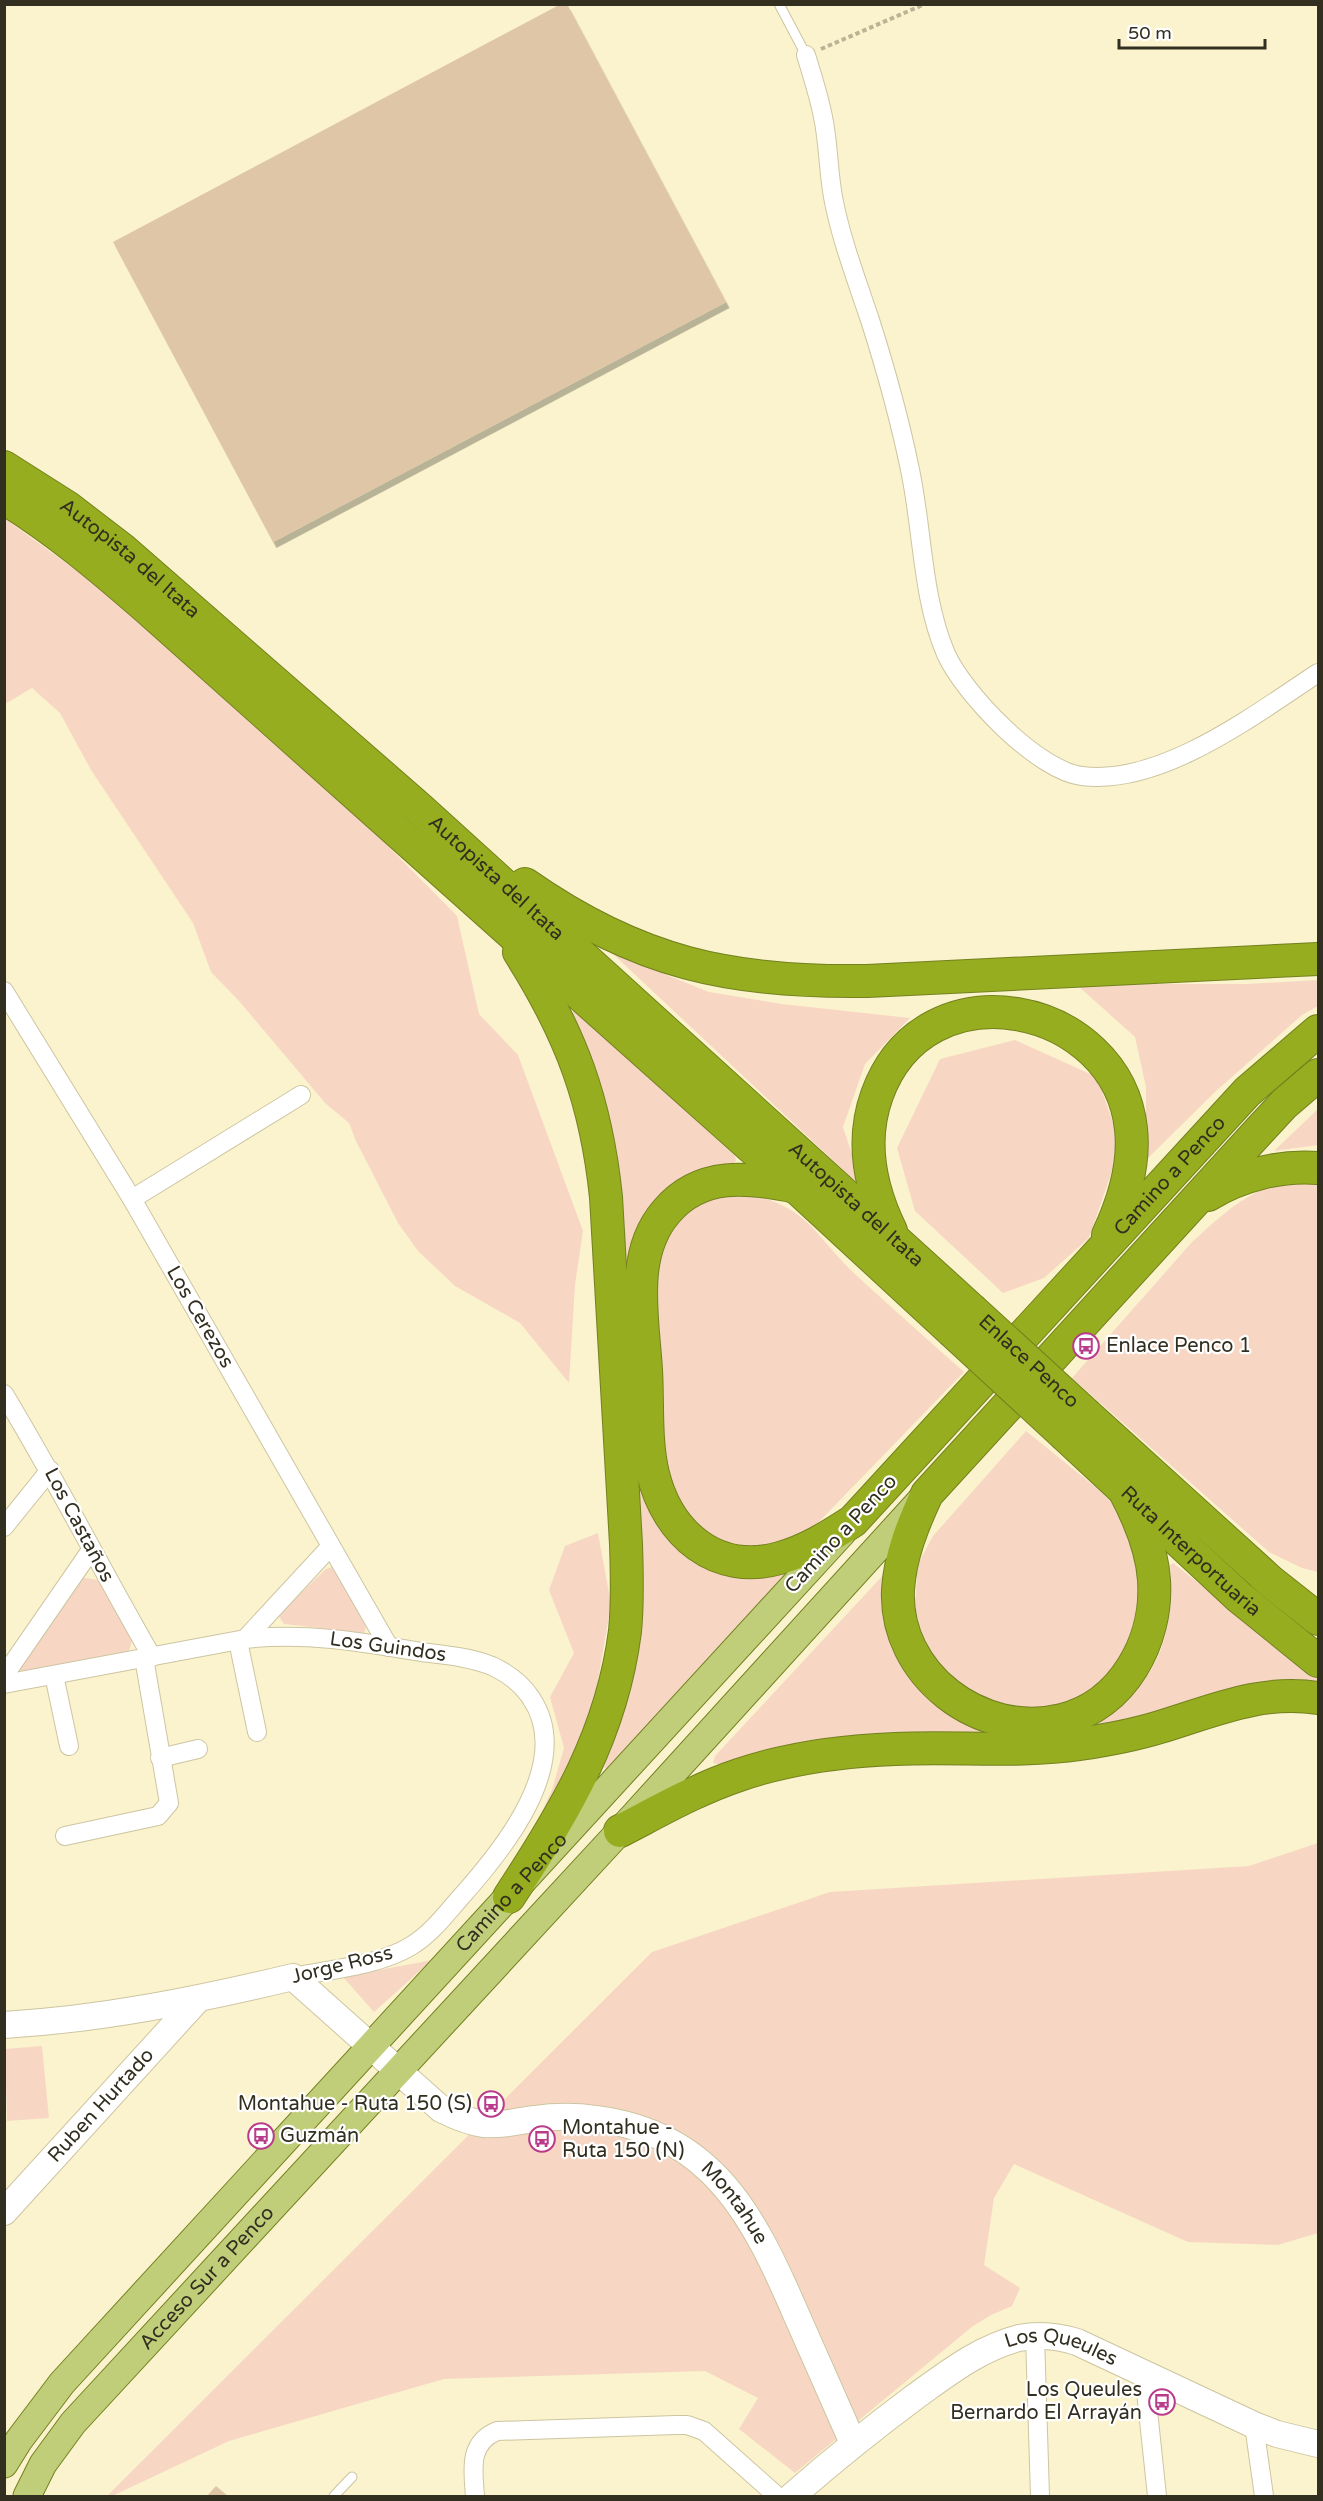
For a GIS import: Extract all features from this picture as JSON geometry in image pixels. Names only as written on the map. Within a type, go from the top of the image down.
[{"type":"highway","name":"Autopista del Itata","points":[[4,467],[67,507],[123,550],[420,809],[897,1242],[961,1320]]},
{"type":"highway","name":"Autopista del Itata","points":[[4,498],[55,532],[125,588],[796,1187],[961,1320]]},
{"type":"highway","points":[[420,809],[531,889],[600,930],[668,959],[737,975],[791,981],[867,981],[1318,959]]},
{"type":"highway","points":[[492,915],[520,953],[561,1025],[585,1085],[599,1140],[606,1197],[627,1568],[625,1630],[612,1695],[602,1728],[591,1758],[571,1798],[509,1897]]},
{"type":"highway","points":[[897,1242],[878,1201],[868,1159],[870,1120],[880,1087],[897,1057],[918,1036],[930,1028],[975,1012],[1000,1012],[1043,1021],[1077,1040],[1104,1065],[1121,1094],[1131,1128],[1130,1164],[1118,1211],[1098,1255]]},
{"type":"highway","name":"Camino a Penco","points":[[853,1521],[1247,1092],[1286,1056],[1318,1031]]},
{"type":"highway","name":"Camino a Penco","points":[[927,1494],[1284,1104],[1318,1075]]},
{"type":"highway","points":[[1192,1204],[1222,1187],[1254,1175],[1290,1167],[1318,1168]]},
{"type":"highway","points":[[796,1187],[735,1179],[708,1183],[676,1201],[656,1225],[646,1252],[641,1280],[652,1471],[664,1507],[679,1530],[700,1547],[739,1561],[769,1561],[789,1556],[825,1539],[853,1521]]},
{"type":"highway","name":"Enlace Penco","points":[[961,1320],[1077,1426]]},
{"type":"highway","name":"Ruta Interportuaria","points":[[1077,1426],[1124,1490],[1239,1598],[1318,1661]]},
{"type":"highway","name":"Ruta Interportuaria","points":[[1077,1426],[1318,1619]]},
{"type":"highway","points":[[927,1494],[909,1536],[900,1574],[899,1608],[908,1643],[927,1676],[952,1698],[982,1714],[1029,1724],[1061,1720],[1092,1708],[1116,1689],[1142,1651],[1153,1615],[1154,1580],[1143,1531],[1124,1490]]},
{"type":"highway","points":[[1270,1581],[1318,1591]]},
{"type":"highway","points":[[620,1831],[717,1783],[760,1768],[802,1758],[876,1750],[1040,1748],[1079,1744],[1157,1728],[1256,1698],[1290,1695],[1318,1698]]},
{"type":"main road","name":"Camino a Penco","points":[[398,2070],[620,1831],[927,1494]]},
{"type":"main road","name":"Camino a Penco","points":[[371,2046],[853,1521]]},
{"type":"main road","name":"Acceso Sur a Penco","points":[[4,2464],[24,2431],[62,2383],[371,2046]]},
{"type":"main road","name":"Acceso Sur a Penco","points":[[27,2496],[43,2464],[73,2423],[398,2070]]},
{"type":"street","points":[[806,55],[824,118],[834,202],[849,260],[871,324],[909,465],[933,620],[948,657],[970,688],[1024,747],[1042,760],[1065,773],[1074,775],[1116,776],[1167,763],[1219,737],[1318,673]]},
{"type":"street","name":"Los Cerezos","points":[[4,992],[132,1199],[389,1647]]},
{"type":"street","points":[[132,1199],[301,1095]]},
{"type":"street","name":"Los Castaños","points":[[4,1394],[50,1470],[148,1658]]},
{"type":"street","points":[[4,1527],[50,1470]]},
{"type":"street","points":[[257,1732],[241,1640],[331,1546]]},
{"type":"street","points":[[4,1676],[91,1550]]},
{"type":"street","name":"Los Guindos","points":[[4,1684],[277,1635],[315,1636],[481,1662],[503,1672],[523,1688]]},
{"type":"street","points":[[64,1836],[158,1816],[169,1803],[160,1758],[148,1658]]},
{"type":"street","points":[[54,1675],[69,1746]]},
{"type":"street","name":"Jorge Ross","points":[[4,2025],[111,2015],[198,1999],[383,1958],[413,1945],[438,1923],[485,1869],[506,1841],[528,1804],[541,1767],[542,1724],[531,1698],[523,1688]]},
{"type":"street","points":[[160,1758],[198,1749]]},
{"type":"street","name":"Montahue","points":[[293,1977],[441,2109],[471,2122],[502,2124],[554,2117],[597,2119],[646,2130],[680,2146],[695,2156],[724,2183],[760,2236],[853,2443]]},
{"type":"street","name":"Ruben Hurtado","points":[[4,2212],[198,1999]]},
{"type":"street","points":[[1035,2336],[1040,2496]]},
{"type":"street","name":"Los Queules","points":[[853,2443],[963,2362],[1007,2342],[1035,2336],[1050,2336],[1077,2342],[1254,2425],[1277,2434],[1318,2444]]},
{"type":"street","points":[[1144,2373],[1156,2496]]},
{"type":"street","points":[[476,2496],[473,2460],[485,2438],[497,2431],[687,2425],[705,2431],[777,2496]]},
{"type":"street","points":[[1254,2425],[1264,2496]]},
{"type":"street","points":[[792,2496],[853,2443]]},
{"type":"lane","points":[[779,4],[806,55]]},
{"type":"lane","points":[[334,2496],[352,2477]]},
{"type":"path","points":[[806,55],[925,4]]},
{"type":"shaded area","points":[[4,518],[95,584],[380,838],[457,916],[479,1014],[518,1055],[583,1231],[575,1285],[569,1383],[520,1323],[455,1286],[418,1251],[398,1223],[349,1123],[325,1103],[239,1001],[211,972],[193,923],[91,770],[60,713],[32,688],[5,704]]},
{"type":"shaded area","points":[[612,953],[709,992],[782,1004],[910,1018],[865,1064],[843,1127],[860,1178],[855,1181]]},
{"type":"shaded area","points":[[1318,980],[1318,1006],[1302,1015],[1216,1091],[1146,1160],[1146,1087],[1135,1037],[1076,984],[1246,984]]},
{"type":"shaded area","points":[[574,1008],[735,1156],[736,1161],[632,1262],[627,1262],[617,1162],[571,1018]]},
{"type":"shaded area","points":[[1015,1040],[1097,1077],[1121,1145],[1089,1238],[1044,1278],[1003,1293],[915,1211],[897,1148],[940,1059]]},
{"type":"shaded area","points":[[1318,1109],[1318,1145],[1274,1151]]},
{"type":"shaded area","points":[[1280,1183],[1318,1183],[1318,1572],[1302,1568],[1269,1552],[1072,1378],[1192,1242],[1243,1200]]},
{"type":"shaded area","points":[[744,1193],[784,1206],[798,1215],[857,1276],[964,1372],[813,1528],[801,1536],[757,1551],[706,1540],[667,1490],[660,1398],[656,1284],[658,1255],[674,1222],[702,1199]]},
{"type":"shaded area","points":[[1026,1431],[1099,1490],[1118,1509],[1136,1543],[1143,1601],[1126,1655],[1088,1697],[1056,1708],[1010,1708],[967,1690],[942,1669],[932,1655],[919,1625],[915,1608],[920,1560],[933,1536]]},
{"type":"shaded area","points":[[636,1462],[655,1520],[672,1543],[792,1567],[606,1769],[604,1767],[630,1689],[639,1638],[641,1562]]},
{"type":"shaded area","points":[[598,1533],[611,1604],[589,1733],[531,1835],[552,1790],[564,1748],[550,1697],[574,1653],[549,1590],[565,1546]]},
{"type":"shaded area","points":[[1173,1563],[1318,1678],[1318,1682],[1236,1693],[1155,1721],[1067,1733],[1095,1722],[1128,1699],[1153,1666],[1167,1629],[1171,1587],[1170,1565]]},
{"type":"shaded area","points":[[335,1566],[366,1626],[364,1633],[284,1624],[278,1615],[326,1569]]},
{"type":"shaded area","points":[[886,1572],[970,1725],[996,1736],[722,1765],[713,1763],[715,1756]]},
{"type":"shaded area","points":[[80,1577],[98,1580],[132,1641],[128,1654],[23,1673],[18,1667]]},
{"type":"shaded area","points":[[1318,1843],[1318,2233],[1278,2245],[1188,2242],[1014,2164],[994,2198],[984,2265],[1020,2288],[1012,2306],[973,2326],[795,2473],[739,2429],[758,2398],[705,2371],[444,2379],[229,2441],[112,2496],[107,2496],[652,1952],[830,1892],[1249,1866]]},
{"type":"shaded area","points":[[432,1960],[374,2012],[343,1977]]},
{"type":"shaded area","points":[[42,2046],[49,2118],[7,2121],[5,2049]]},
{"type":"building","points":[[561,4],[567,4],[726,302],[273,542],[113,242]]},
{"type":"building","points":[[216,2486],[228,2496],[207,2496]]},
{"type":"place","name":"Enlace Penco 1","points":[[1086,1346]]},
{"type":"place","name":"Montahue - Ruta 150 (S)","points":[[491,2104]]},
{"type":"place","name":"Guzmán","points":[[261,2136]]},
{"type":"place","name":"Montahue - Ruta 150 (N)","points":[[542,2139]]},
{"type":"place","name":"Los Queules Bernardo El Arrayán","points":[[1162,2402]]}]
